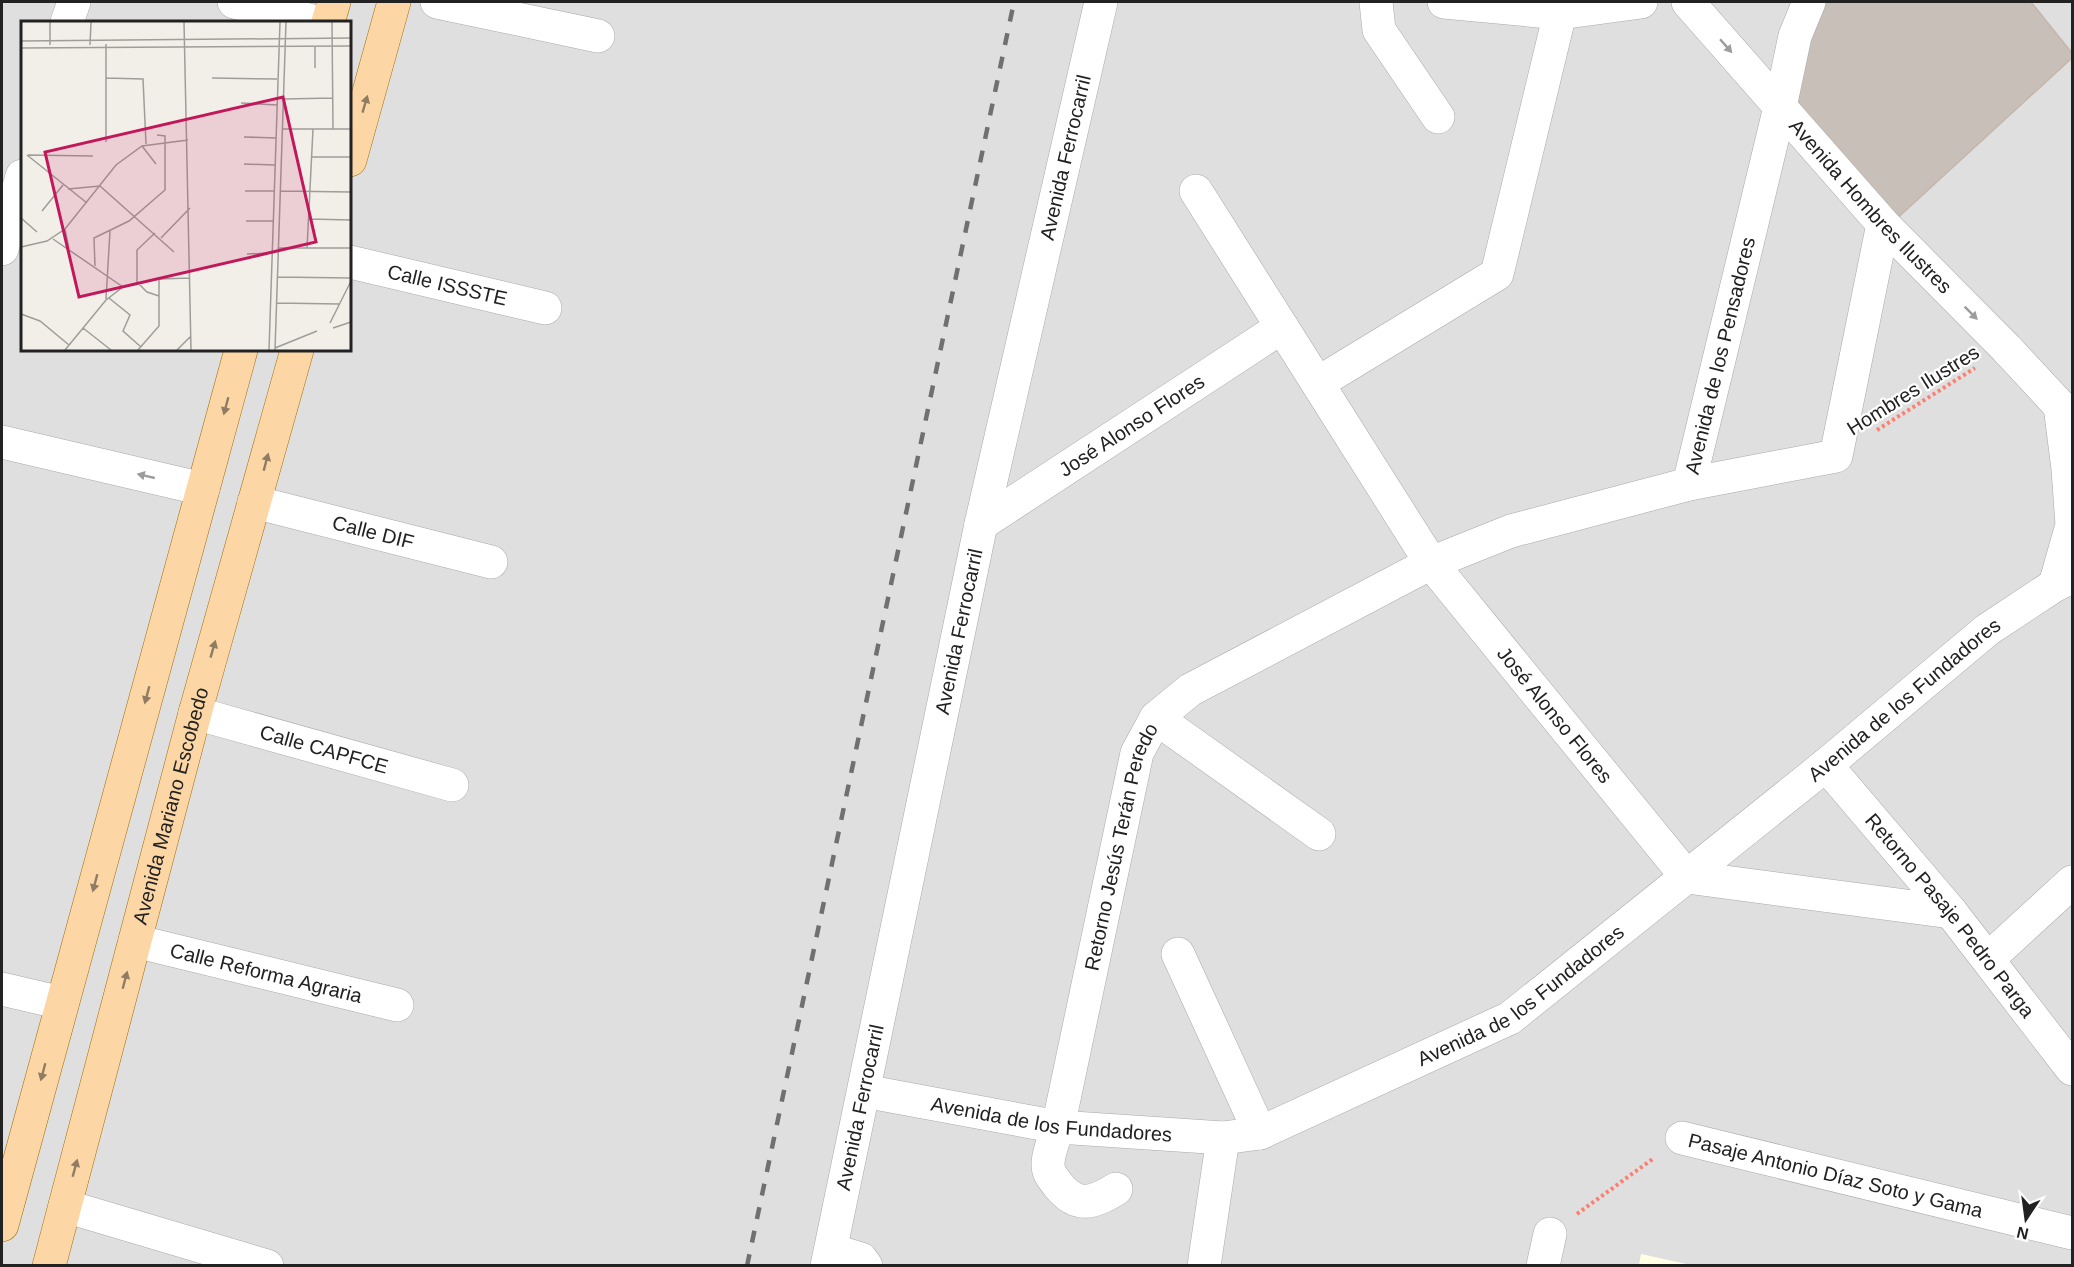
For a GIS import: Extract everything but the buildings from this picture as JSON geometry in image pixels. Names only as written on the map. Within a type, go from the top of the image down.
[{"type":"main road","points":[[328,21],[334,2]]},
{"type":"main road","points":[[351,156],[394,2]]},
{"type":"main road","points":[[2,1225],[241,351]]},
{"type":"main road","name":"Avenida Mariano Escobedo","points":[[50,1266],[195,713],[297,351]]},
{"type":"street","points":[[68,21],[74,2]]},
{"type":"street","points":[[234,2],[313,21]]},
{"type":"street","points":[[437,2],[598,36]]},
{"type":"street","name":"Avenida Ferrocarril","points":[[829,1258],[981,524],[1101,2]]},
{"type":"street","points":[[1376,2],[1379,30],[1438,117]]},
{"type":"street","points":[[1444,2],[1557,7],[1641,2]]},
{"type":"street","name":"Avenida Hombres Ilustres","points":[[1688,2],[1883,224],[2006,348],[2066,413],[2072,525],[2064,581]]},
{"type":"street","name":"Avenida de los Pensadores","points":[[1431,563],[1511,531],[1689,484],[1795,36],[1809,2]]},
{"type":"street","points":[[1318,383],[1497,274],[1557,7]]},
{"type":"street","name":"José Alonso Flores","points":[[1196,191],[1431,563],[1687,877]]},
{"type":"street","points":[[2,249],[13,192]]},
{"type":"street","points":[[1689,484],[1836,456],[1883,224]]},
{"type":"street","name":"Calle ISSSTE","points":[[351,262],[545,308]]},
{"type":"street","name":"José Alonso Flores","points":[[981,524],[1282,327]]},
{"type":"street","points":[[2,442],[203,489]]},
{"type":"street","name":"Calle DIF","points":[[254,502],[491,562]]},
{"type":"street","name":"Retorno Jesús Terán Peredo","points":[[1116,1189],[1098,1200],[1083,1202],[1064,1193],[1049,1174],[1048,1163],[1058,1127],[1137,753],[1156,718],[1190,690],[1431,563]]},
{"type":"street","name":"Avenida de los Fundadores","points":[[864,1091],[1058,1127],[1224,1138],[1260,1132],[1510,1018],[1826,765],[1987,630],[2064,581]]},
{"type":"street","name":"Calle CAPFCE","points":[[195,713],[452,785]]},
{"type":"street","points":[[1156,718],[1319,834]]},
{"type":"street","name":"Retorno Pasaje Pedro Parga","points":[[1826,765],[1951,912],[2073,1069]]},
{"type":"street","points":[[1687,877],[1951,912]]},
{"type":"street","points":[[1988,960],[2073,882]]},
{"type":"street","name":"Calle Reforma Agraria","points":[[135,941],[397,1005]]},
{"type":"street","points":[[1178,954],[1260,1132]]},
{"type":"street","points":[[2,989],[62,1003]]},
{"type":"street","points":[[1204,1266],[1224,1138]]},
{"type":"street","name":"Pasaje Antonio Díaz Soto y Gama","points":[[1682,1138],[2073,1233]]},
{"type":"street","points":[[64,1206],[267,1266]]},
{"type":"street","points":[[1543,1266],[1550,1234]]},
{"type":"street","points":[[829,1258],[861,1259],[866,1266]]},
{"type":"path","name":"Hombres Ilustres","points":[[1836,456],[2006,348]]},
{"type":"path","name":"Pasaje Antonio Díaz Soto y Gama","points":[[1550,1234],[1682,1138]]},
{"type":"shaded area","points":[[2,2],[2072,2],[2072,1265],[2,1265]]},
{"type":"shaded area","points":[[1641,1254],[1691,1265],[1639,1265]]},
{"type":"railway","points":[[747,1266],[1014,2]]}]
